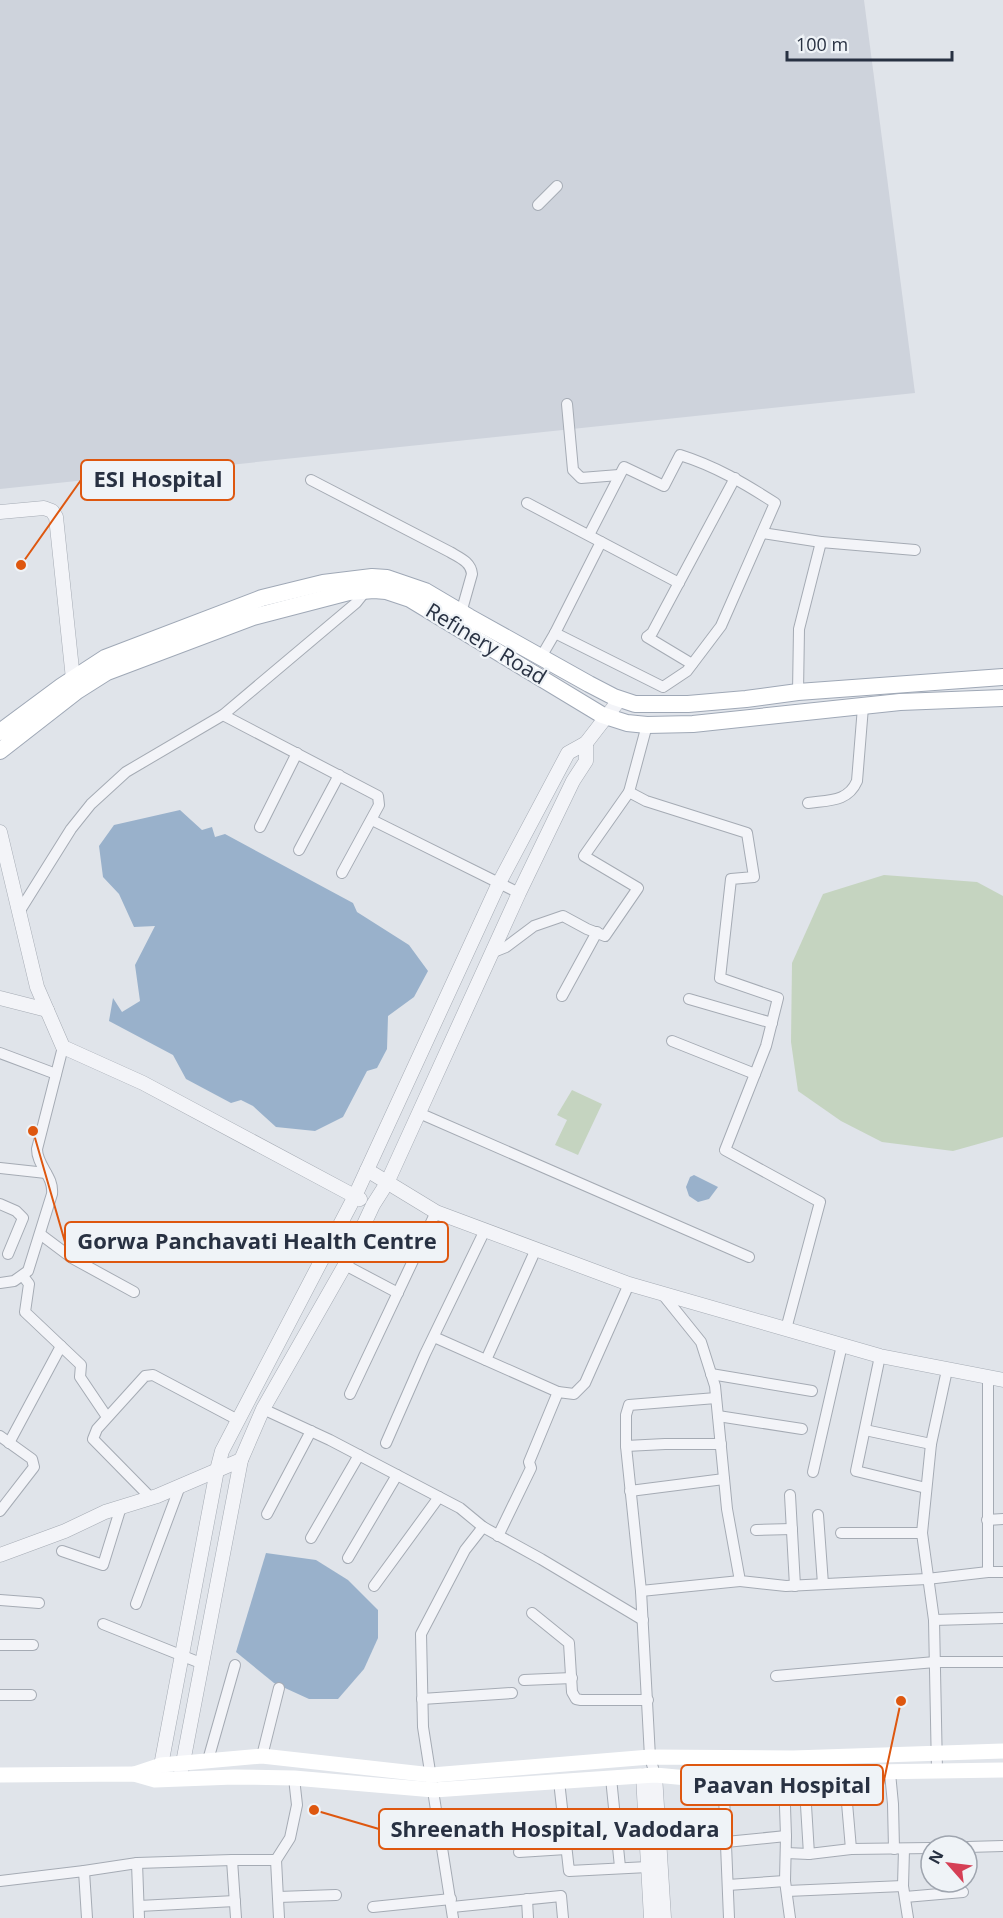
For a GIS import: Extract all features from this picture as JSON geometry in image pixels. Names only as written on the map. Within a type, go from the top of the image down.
[{"type":"main road","name":"Refinery Road","points":[[0,750],[105,658],[262,598],[323,583],[403,582],[425,591],[461,613],[620,699],[635,704],[688,704],[798,692],[1003,677]]},
{"type":"main road","name":"Refinery Road","points":[[370,584],[411,599],[606,717],[627,723],[693,724],[900,702],[1003,698]]},
{"type":"main road","name":"Refinery Road","points":[[0,732],[75,685]]},
{"type":"main road","points":[[160,1773],[182,1763],[262,1755],[433,1782],[650,1757],[793,1758],[1003,1751]]},
{"type":"main road","points":[[0,1775],[160,1773],[180,1780],[234,1777],[433,1782],[558,1781],[649,1776],[720,1781],[784,1777],[804,1773],[1003,1770]]},
{"type":"street","points":[[538,205],[557,186]]},
{"type":"street","points":[[567,404],[573,470],[581,478],[619,475]]},
{"type":"street","points":[[555,633],[663,687],[687,671],[721,626],[775,503],[735,478],[704,463],[680,455],[664,486],[624,467],[589,535]]},
{"type":"street","points":[[692,664],[647,637],[652,633],[735,478]]},
{"type":"street","points":[[311,480],[466,562],[472,574],[461,613]]},
{"type":"street","points":[[527,503],[679,583]]},
{"type":"street","points":[[0,512],[44,508],[52,511],[56,518],[75,685]]},
{"type":"street","points":[[762,533],[822,542],[915,550]]},
{"type":"street","points":[[541,657],[601,542]]},
{"type":"street","points":[[798,692],[799,628],[822,542]]},
{"type":"street","points":[[19,912],[71,828],[91,804],[133,768],[224,715],[357,603],[370,584]]},
{"type":"street","points":[[160,1773],[222,1451],[355,1196],[499,883],[568,753],[586,743],[620,699]]},
{"type":"street","points":[[808,804],[843,797],[853,790],[856,781],[863,706]]},
{"type":"street","points":[[224,715],[378,796],[379,805],[372,820],[342,873]]},
{"type":"street","points":[[491,953],[506,947],[534,926],[563,916],[605,936],[638,888],[584,856],[629,792],[647,725]]},
{"type":"street","points":[[180,1780],[241,1460],[263,1410],[345,1265],[373,1205],[387,1183],[519,893],[573,781],[586,761],[586,743]]},
{"type":"street","points":[[260,827],[297,753]]},
{"type":"street","points":[[298,850],[339,775]]},
{"type":"street","points":[[629,792],[646,801],[747,833],[754,877],[730,879],[720,978],[778,998],[766,1046],[725,1150],[820,1202],[786,1329]]},
{"type":"street","points":[[372,820],[519,893]]},
{"type":"street","points":[[0,832],[37,987],[63,1047],[37,1149],[37,1156],[53,1186],[52,1194],[28,1271],[14,1281],[0,1283]]},
{"type":"street","points":[[562,996],[597,932]]},
{"type":"street","points":[[0,998],[47,1010]]},
{"type":"street","points":[[689,999],[772,1023]]},
{"type":"street","points":[[672,1041],[755,1074]]},
{"type":"street","points":[[63,1047],[143,1083],[373,1205]]},
{"type":"street","points":[[0,1053],[56,1074]]},
{"type":"street","points":[[418,1113],[749,1257]]},
{"type":"street","points":[[0,1168],[46,1173]]},
{"type":"street","points":[[367,1170],[436,1212],[664,1296],[880,1356],[1003,1380]]},
{"type":"street","points":[[0,1204],[16,1211],[23,1218],[8,1254]]},
{"type":"street","points":[[350,1394],[436,1212]]},
{"type":"street","points":[[386,1443],[485,1230]]},
{"type":"street","points":[[40,1234],[72,1258],[134,1292]]},
{"type":"street","points":[[486,1360],[536,1249]]},
{"type":"street","points":[[345,1265],[398,1293]]},
{"type":"street","points":[[22,1276],[29,1284],[25,1312],[81,1365],[80,1377],[107,1418]]},
{"type":"street","points":[[434,1336],[558,1392],[574,1394],[585,1383],[629,1284]]},
{"type":"street","points":[[664,1296],[701,1342],[711,1374],[740,1581]]},
{"type":"street","points":[[813,1472],[842,1345]]},
{"type":"street","points":[[0,1511],[34,1467],[32,1459],[5,1440],[62,1346]]},
{"type":"street","points":[[880,1356],[856,1471],[926,1488]]},
{"type":"street","points":[[937,1771],[934,1620],[922,1533],[931,1444],[946,1370]]},
{"type":"street","points":[[711,1374],[812,1391]]},
{"type":"street","points":[[151,1498],[93,1438],[96,1430],[143,1378],[148,1375],[153,1376],[238,1420]]},
{"type":"street","points":[[988,1377],[988,1572]]},
{"type":"street","points":[[498,1536],[531,1468],[529,1462],[558,1392]]},
{"type":"street","points":[[651,1918],[648,1867],[650,1757],[648,1700],[641,1591],[626,1446],[626,1415],[629,1405],[716,1398]]},
{"type":"street","points":[[263,1410],[311,1431],[460,1508],[483,1527],[541,1558],[643,1620]]},
{"type":"street","points":[[718,1416],[802,1429]]},
{"type":"street","points":[[865,1430],[931,1444]]},
{"type":"street","points":[[267,1514],[311,1431]]},
{"type":"street","points":[[626,1446],[721,1444]]},
{"type":"street","points":[[311,1538],[359,1455]]},
{"type":"street","points":[[0,1555],[121,1507],[151,1498],[241,1460]]},
{"type":"street","points":[[348,1558],[397,1475]]},
{"type":"street","points":[[630,1491],[724,1479]]},
{"type":"street","points":[[136,1604],[180,1486]]},
{"type":"street","points":[[790,1495],[795,1586]]},
{"type":"street","points":[[374,1586],[439,1497]]},
{"type":"street","points":[[62,1551],[102,1565],[121,1507]]},
{"type":"street","points":[[818,1515],[823,1584]]},
{"type":"street","points":[[987,1520],[1003,1519]]},
{"type":"street","points":[[452,1908],[423,1728],[421,1634],[465,1550],[483,1527]]},
{"type":"street","points":[[756,1530],[792,1529]]},
{"type":"street","points":[[841,1533],[922,1533]]},
{"type":"street","points":[[641,1591],[740,1581],[795,1586],[927,1579],[1003,1572]]},
{"type":"street","points":[[0,1600],[39,1603]]},
{"type":"street","points":[[532,1613],[569,1643],[573,1695],[581,1700],[648,1700]]},
{"type":"street","points":[[934,1620],[1003,1617]]},
{"type":"street","points":[[103,1624],[202,1664]]},
{"type":"street","points":[[0,1645],[33,1646]]},
{"type":"street","points":[[776,1676],[935,1662],[1003,1662]]},
{"type":"street","points":[[208,1761],[235,1665]]},
{"type":"street","points":[[524,1680],[572,1677]]},
{"type":"street","points":[[262,1755],[279,1689]]},
{"type":"street","points":[[422,1699],[512,1693]]},
{"type":"street","points":[[0,1695],[31,1695]]},
{"type":"street","points":[[804,1773],[808,1854]]},
{"type":"street","points":[[890,1773],[908,1918]]},
{"type":"street","points":[[649,1776],[663,1918]]},
{"type":"street","points":[[784,1777],[786,1886],[790,1918]]},
{"type":"street","points":[[279,1918],[276,1860],[290,1838],[297,1806],[294,1778]]},
{"type":"street","points":[[611,1778],[620,1867]]},
{"type":"street","points":[[558,1781],[569,1871],[648,1867]]},
{"type":"street","points":[[720,1781],[724,1796],[729,1918]]},
{"type":"street","points":[[724,1796],[784,1794]]},
{"type":"street","points":[[847,1803],[851,1849]]},
{"type":"street","points":[[564,1829],[615,1824]]},
{"type":"street","points":[[441,1837],[514,1831]]},
{"type":"street","points":[[726,1842],[786,1836]]},
{"type":"street","points":[[979,1847],[1003,1846]]},
{"type":"street","points":[[786,1853],[919,1848]]},
{"type":"street","points":[[519,1852],[566,1849]]},
{"type":"street","points":[[232,1860],[236,1918]]},
{"type":"street","points":[[0,1881],[137,1863],[276,1860]]},
{"type":"street","points":[[137,1863],[139,1918]]},
{"type":"street","points":[[84,1871],[87,1918]]},
{"type":"street","points":[[728,1885],[919,1891]]},
{"type":"street","points":[[278,1897],[336,1895]]},
{"type":"street","points":[[373,1907],[452,1908],[561,1896],[563,1918]]},
{"type":"street","points":[[527,1899],[528,1918]]},
{"type":"street","points":[[139,1906],[234,1901]]},
{"type":"shaded area","points":[[0,0],[864,0],[915,393],[0,489]]},
{"type":"green space","points":[[884,875],[977,882],[1003,896],[1003,1137],[953,1151],[882,1142],[841,1121],[798,1091],[791,1042],[792,963],[823,894]]},
{"type":"green space","points":[[572,1090],[602,1104],[578,1155],[555,1145],[567,1120],[557,1115]]},
{"type":"water","points":[[180,810],[202,830],[212,827],[215,837],[225,834],[353,903],[357,912],[409,945],[428,971],[414,997],[388,1016],[387,1049],[377,1068],[367,1071],[343,1117],[315,1131],[276,1127],[253,1106],[241,1100],[231,1103],[186,1079],[173,1055],[109,1021],[113,998],[122,1012],[140,1001],[135,965],[155,926],[134,927],[119,894],[103,877],[99,846],[114,825]]},
{"type":"water","points":[[694,1175],[718,1187],[709,1199],[698,1202],[689,1196],[686,1187],[690,1177]]},
{"type":"water","points":[[266,1553],[316,1560],[348,1580],[378,1610],[378,1638],[364,1669],[338,1699],[309,1699],[274,1683],[236,1652]]},
{"type":"place","name":"ESI Hospital","points":[[21,565]]},
{"type":"place","name":"Gorwa Panchavati Health Centre","points":[[33,1131]]},
{"type":"place","name":"Paavan Hospital","points":[[901,1701]]},
{"type":"place","name":"Shreenath Hospital, Vadodara","points":[[314,1810]]}]
